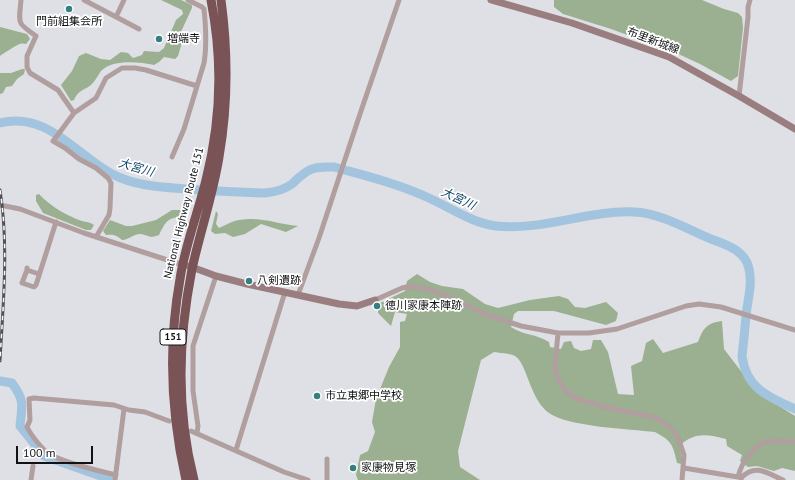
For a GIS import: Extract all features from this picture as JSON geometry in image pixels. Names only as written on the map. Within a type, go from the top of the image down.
[{"type":"highway","name":"National Highway Route 151","points":[[194,480],[187,453],[180,372],[184,319],[192,268],[211,197],[210,181],[219,80],[218,41],[211,0]]},
{"type":"highway","name":"National Highway Route 151","points":[[186,480],[177,435],[173,369],[173,333],[183,265],[201,197],[210,181],[223,135],[226,80],[225,40],[221,0]]},
{"type":"main road","name":"布里新城線","points":[[491,0],[572,23],[670,57],[795,129]]},
{"type":"main road","points":[[183,265],[216,276],[350,306],[364,304],[375,300]]},
{"type":"street","points":[[21,0],[20,24],[36,36],[27,56],[27,67],[30,73],[58,90],[74,113]]},
{"type":"street","points":[[84,0],[138,29]]},
{"type":"street","points":[[116,17],[124,0]]},
{"type":"street","points":[[172,157],[184,129],[204,63],[207,32],[204,10],[202,7],[188,0]]},
{"type":"street","points":[[298,295],[319,238],[400,0]]},
{"type":"street","points":[[739,96],[750,0]]},
{"type":"street","points":[[96,237],[109,214],[111,183],[108,178],[96,168],[79,160],[65,148],[53,141],[59,132],[74,113],[96,98],[106,78],[122,68],[146,70],[197,86]]},
{"type":"street","points":[[0,205],[20,209],[96,237],[183,265]]},
{"type":"street","points":[[39,274],[27,269],[22,282],[34,286],[36,285],[56,222]]},
{"type":"street","points":[[197,433],[198,426],[193,391],[193,346],[216,276]]},
{"type":"street","points":[[375,300],[402,288],[411,286],[434,292],[501,320],[521,326],[558,333],[589,333],[616,329],[686,306],[699,304],[710,305],[795,330]]},
{"type":"street","points":[[236,450],[285,292]]},
{"type":"street","points":[[558,333],[556,365],[557,378],[566,392],[578,400],[657,418],[671,428],[678,437],[684,455],[682,480]]},
{"type":"street","points":[[124,409],[116,477],[52,455],[45,451],[27,427],[30,420],[29,399],[34,398],[114,405],[124,409],[145,412],[169,421]]},
{"type":"street","points":[[191,431],[284,472],[308,480]]},
{"type":"street","points":[[740,479],[740,468],[754,448],[762,443],[774,441],[795,442]]},
{"type":"street","points":[[327,459],[327,480]]},
{"type":"street","points":[[31,480],[33,466]]},
{"type":"street","points":[[684,468],[740,479]]},
{"type":"street","points":[[740,479],[746,473],[760,470],[783,480]]},
{"type":"green space","points":[[161,0],[181,0],[192,5],[180,34],[183,39],[178,56],[175,59],[164,57],[154,65],[126,62],[106,67],[101,71],[92,84],[80,92],[74,100],[71,101],[61,85],[72,71],[79,56],[86,53],[101,59],[110,60],[121,52],[128,53],[133,58],[142,55],[144,51],[159,52],[164,48],[176,20],[183,14],[182,10]]},
{"type":"green space","points":[[554,0],[702,0],[738,13],[742,17],[743,28],[738,76],[731,81],[674,52],[611,29],[563,14],[554,7]]},
{"type":"green space","points":[[0,27],[27,34],[30,39],[26,44],[19,44],[0,56]]},
{"type":"green space","points":[[25,69],[24,74],[17,79],[12,86],[6,87],[3,93],[0,94],[0,73],[11,73]]},
{"type":"green space","points":[[39,194],[48,203],[65,213],[76,219],[94,225],[91,230],[86,230],[43,213],[36,201],[36,195]]},
{"type":"green space","points":[[172,210],[182,210],[184,214],[182,217],[173,218],[167,222],[159,235],[156,236],[151,237],[138,234],[122,240],[115,235],[106,235],[103,231],[110,220],[126,226],[132,226],[156,220]]},
{"type":"green space","points":[[216,211],[218,214],[216,224],[219,228],[234,221],[247,219],[298,226],[286,232],[261,224],[245,234],[233,237],[225,233],[215,234],[211,231]]},
{"type":"green space","points":[[417,274],[430,282],[442,286],[463,289],[485,304],[498,308],[530,300],[559,296],[568,299],[575,307],[585,308],[606,302],[618,313],[616,321],[606,325],[554,311],[518,311],[514,314],[511,327],[520,332],[544,339],[549,342],[550,347],[561,349],[564,342],[571,341],[574,348],[581,351],[591,349],[593,340],[601,340],[608,352],[618,394],[634,395],[631,366],[642,361],[646,343],[653,339],[663,353],[698,342],[706,327],[712,323],[722,321],[724,349],[757,392],[795,416],[795,471],[782,468],[774,471],[757,466],[748,467],[740,461],[742,455],[727,446],[726,439],[707,435],[690,438],[679,446],[682,464],[677,463],[671,444],[655,432],[584,424],[558,418],[549,413],[537,400],[519,360],[513,355],[494,352],[481,360],[458,451],[460,467],[480,480],[358,480],[356,475],[360,455],[368,451],[375,432],[372,422],[376,399],[389,367],[400,347],[400,322],[405,321],[407,314],[395,312],[391,326],[378,313],[378,304],[405,291],[407,281]]},
{"type":"waterway","name":"大宮川","points":[[0,123],[17,121],[32,123],[60,136],[98,166],[112,174],[130,181],[167,188],[265,193],[286,188],[304,173],[312,169],[320,167],[334,167],[406,189],[429,198],[478,222],[496,226],[530,226],[617,212],[644,213],[664,218],[729,246],[740,253],[744,258],[749,269],[750,279],[742,356],[744,367],[753,384],[760,390],[795,409]]},
{"type":"waterway","points":[[0,381],[12,383],[19,394],[22,403],[20,426],[44,456],[112,480]]},
{"type":"railway","points":[[0,190],[3,211],[5,254],[0,361]]},
{"type":"place","name":"門前組集会所","points":[[69,9]]},
{"type":"place","name":"増端寺","points":[[159,39]]},
{"type":"place","name":"八剣遺跡","points":[[249,281]]},
{"type":"place","name":"徳川家康本陣跡","points":[[377,306]]},
{"type":"place","name":"市立東郷中学校","points":[[317,396]]},
{"type":"place","name":"家康物見塚","points":[[353,468]]}]
